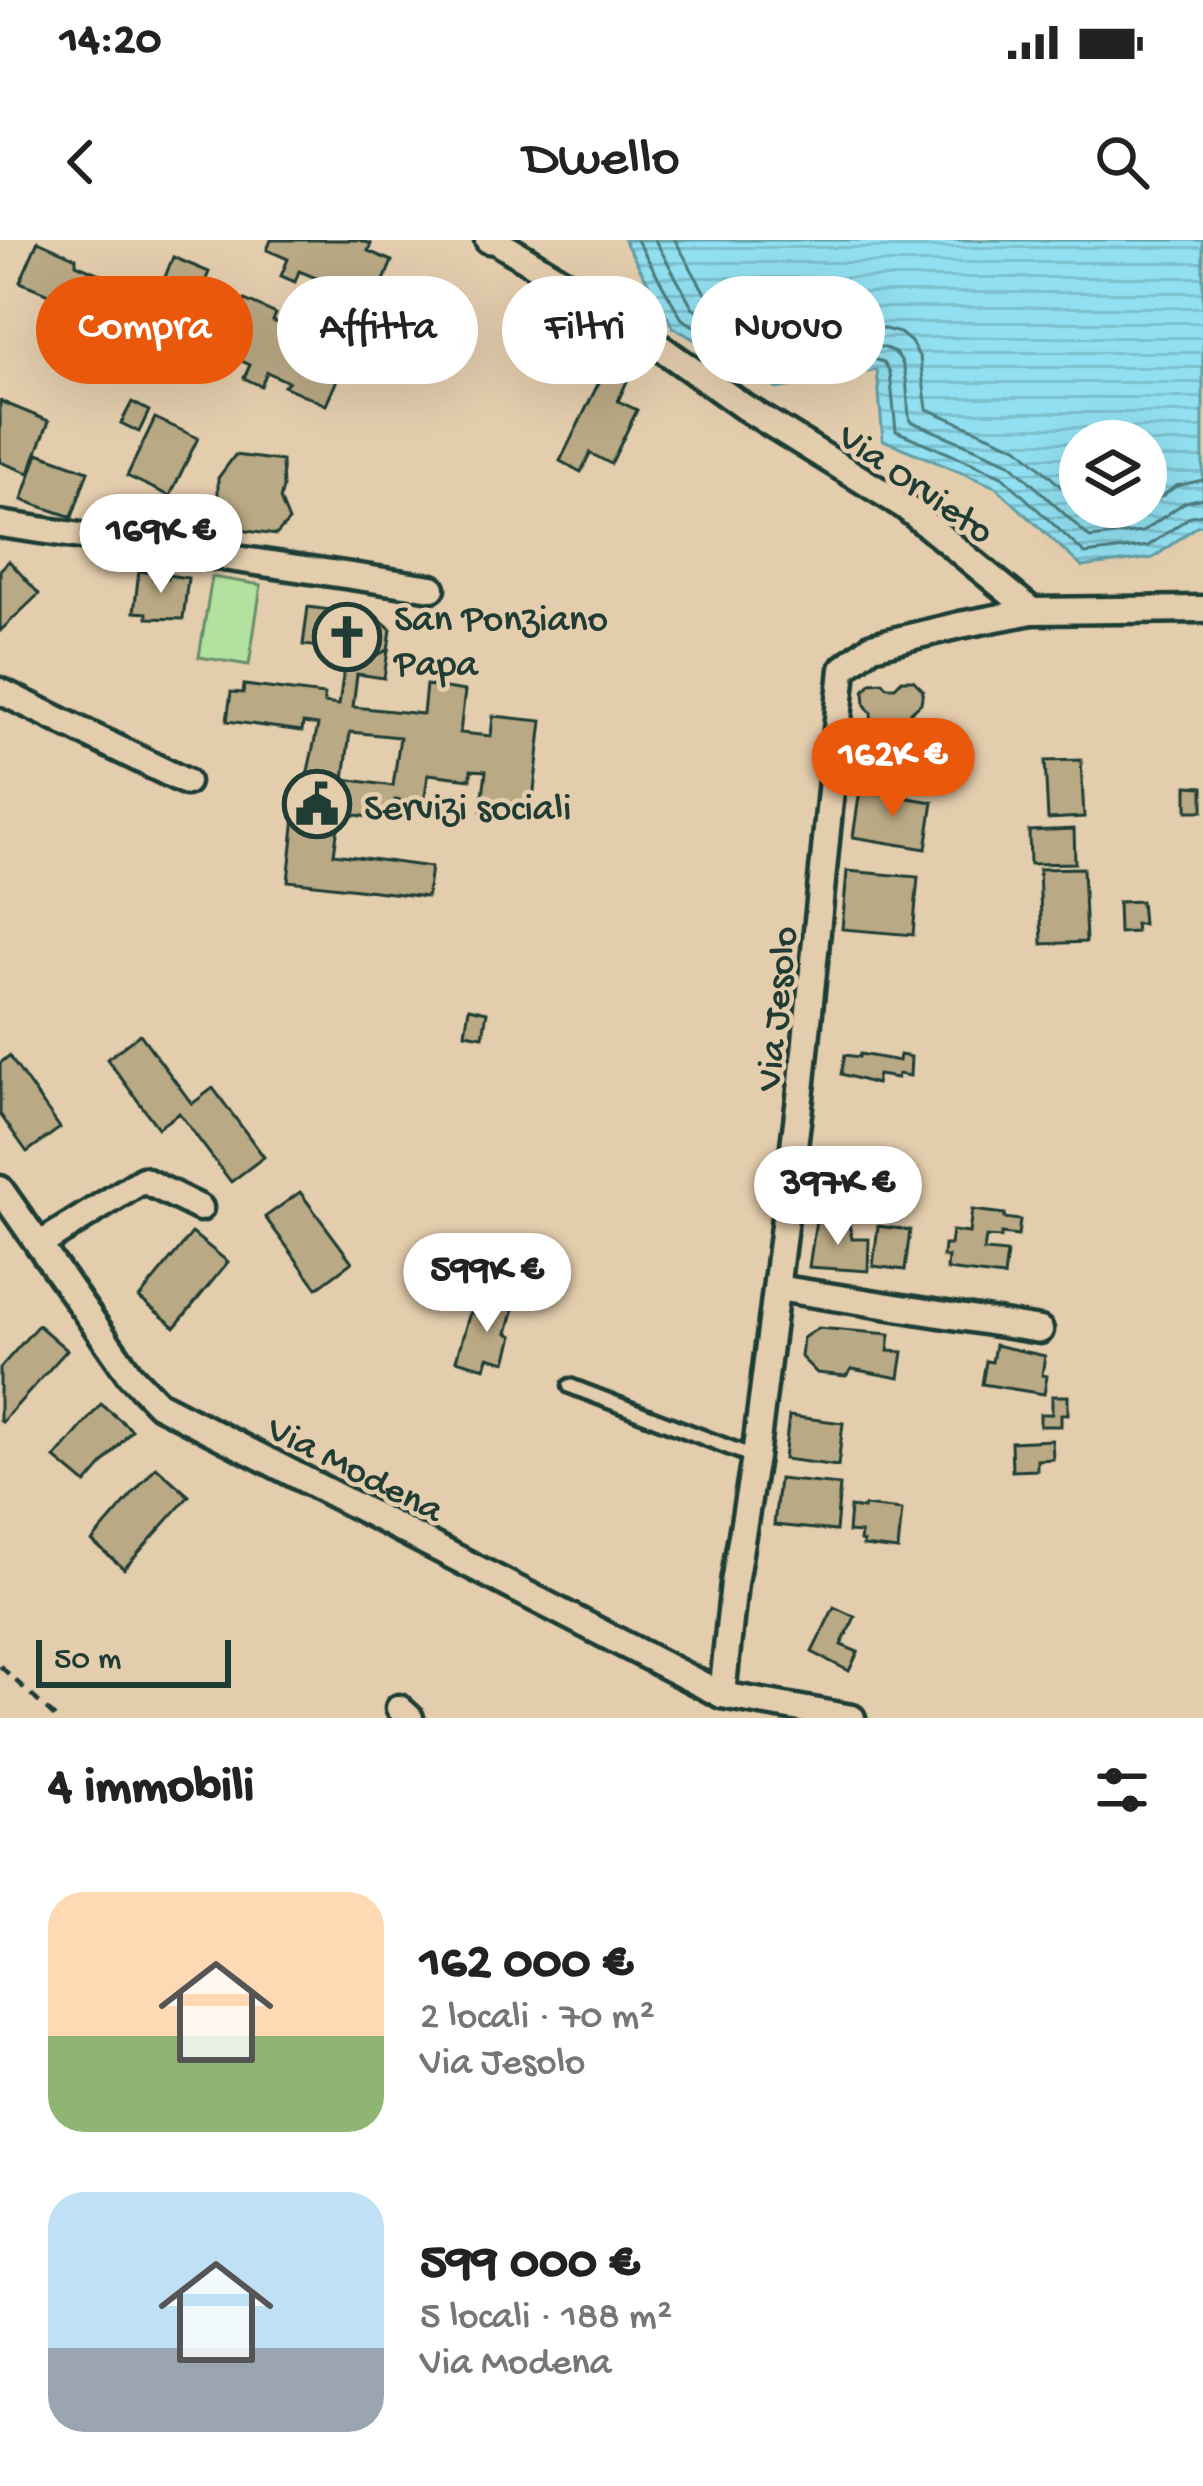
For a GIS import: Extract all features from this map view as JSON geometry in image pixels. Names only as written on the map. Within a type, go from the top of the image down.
[{"type":"street","points":[[521,240],[565,276]]},
{"type":"street","name":"Via Orvieto","points":[[492,241],[552,276]]},
{"type":"street","name":"Via Orvieto","points":[[667,352],[744,407],[904,506],[1032,611]]},
{"type":"street","points":[[0,524],[432,588]]},
{"type":"street","points":[[1032,611],[1203,609]]},
{"type":"street","name":"Via Jesolo","points":[[722,1695],[802,1082],[843,669],[872,646],[1032,611]]},
{"type":"street","points":[[0,691],[186,782]]},
{"type":"street","points":[[39,1245],[143,1180],[200,1208]]},
{"type":"street","name":"Via Modena","points":[[0,1190],[130,1375],[158,1404],[722,1695],[760,1711],[852,1718]]},
{"type":"street","points":[[777,1288],[1040,1330]]},
{"type":"lane","points":[[570,1386],[755,1457]]},
{"type":"path","points":[[0,1666],[56,1718]]},
{"type":"green space","points":[[212,577],[261,585],[249,665],[199,657]]},
{"type":"water","points":[[624,240],[1203,240],[1203,526],[1153,558],[1082,567],[996,487],[883,440],[878,384],[885,384],[885,276],[691,276],[691,338],[673,327],[667,316],[667,276],[644,276]]},
{"type":"building","points":[[271,240],[360,240],[371,244],[368,251],[392,261],[386,276],[312,276],[299,271],[297,276],[281,276],[288,259],[267,250]]},
{"type":"building","points":[[38,241],[104,276],[36,276],[36,289],[20,282]]},
{"type":"building","points":[[173,257],[209,272],[207,276],[165,276]]},
{"type":"building","points":[[253,304],[276,314],[273,321],[277,323],[277,377],[267,372],[261,386],[253,382]]},
{"type":"building","points":[[286,384],[335,384],[326,405]]},
{"type":"building","points":[[598,384],[626,384],[618,401],[637,410],[611,464],[590,453],[581,472],[560,461]]},
{"type":"building","points":[[0,401],[49,421],[29,473],[0,462]]},
{"type":"building","points":[[132,402],[149,411],[139,432],[121,423]]},
{"type":"building","points":[[155,418],[198,438],[170,496],[127,476]]},
{"type":"building","points":[[38,453],[88,471],[72,517],[22,500]]},
{"type":"building","points":[[235,455],[282,461],[280,499],[289,521],[276,535],[218,527],[218,478]]},
{"type":"building","points":[[9,561],[39,594],[0,631],[0,570]]},
{"type":"building","points":[[139,571],[154,573],[153,578],[188,578],[183,619],[147,618],[147,613],[134,612]]},
{"type":"building","name":"San Ponziano Papa","points":[[308,607],[376,616],[391,629],[388,650],[370,658],[303,645]]},
{"type":"building","points":[[388,650],[384,678],[357,674],[353,707],[423,714],[426,685],[465,691],[460,733],[491,736],[493,716],[542,721],[531,817],[481,812],[486,771],[471,770],[471,779],[428,774],[424,804],[395,800],[392,820],[340,813],[334,854],[431,867],[427,897],[288,881],[296,808],[300,808],[318,725],[303,723],[302,731],[227,721],[231,692],[243,693],[244,685],[324,695],[324,703],[339,705],[346,655],[370,658]],"holes":[[[350,732],[400,737],[393,786],[344,779]]]},
{"type":"building","points":[[902,680],[913,680],[923,690],[921,703],[910,713],[916,744],[877,748],[864,691],[871,683],[895,687]]},
{"type":"building","points":[[1081,760],[1084,817],[1048,819],[1045,761]]},
{"type":"building","points":[[1187,786],[1203,787],[1203,811],[1187,811]]},
{"type":"building","points":[[860,790],[933,802],[926,849],[853,837]]},
{"type":"building","points":[[1074,829],[1075,863],[1030,864],[1029,831]]},
{"type":"building","points":[[1083,868],[1086,942],[1042,944],[1039,869]]},
{"type":"building","points":[[847,871],[918,877],[913,935],[842,929]]},
{"type":"building","points":[[1141,901],[1143,924],[1135,924],[1136,932],[1119,933],[1118,902]]},
{"type":"building","points":[[469,1008],[487,1012],[483,1036],[465,1033]]},
{"type":"building","points":[[140,1034],[192,1104],[213,1088],[264,1157],[231,1182],[179,1113],[158,1128],[107,1059]]},
{"type":"building","points":[[845,1055],[899,1061],[900,1055],[911,1057],[910,1076],[878,1075],[876,1084],[841,1074]]},
{"type":"building","points":[[9,1056],[60,1128],[27,1152],[0,1114],[0,1063]]},
{"type":"building","points":[[300,1192],[352,1262],[317,1288],[265,1217]]},
{"type":"building","points":[[972,1210],[1020,1220],[1018,1236],[986,1237],[984,1251],[1007,1253],[1004,1277],[947,1270],[944,1245],[950,1245],[952,1231],[969,1233]]},
{"type":"building","points":[[816,1220],[849,1224],[852,1239],[869,1239],[868,1271],[809,1267]]},
{"type":"building","points":[[878,1226],[910,1230],[905,1270],[873,1266]]},
{"type":"building","points":[[192,1233],[228,1262],[175,1327],[139,1298]]},
{"type":"building","points":[[479,1299],[514,1308],[506,1362],[488,1357],[485,1368],[456,1360],[470,1312],[475,1314]]},
{"type":"building","points":[[38,1325],[67,1350],[2,1422],[0,1368]]},
{"type":"building","points":[[818,1328],[890,1334],[888,1351],[903,1352],[899,1378],[852,1369],[846,1376],[817,1373],[801,1357],[803,1338]]},
{"type":"building","points":[[995,1345],[1045,1356],[1044,1394],[982,1384]]},
{"type":"building","points":[[1052,1396],[1068,1396],[1068,1414],[1061,1414],[1061,1426],[1040,1426],[1040,1414],[1052,1414]]},
{"type":"building","points":[[101,1404],[132,1430],[86,1484],[55,1458]]},
{"type":"building","points":[[789,1416],[843,1423],[838,1466],[784,1459]]},
{"type":"building","points":[[1052,1440],[1053,1459],[1037,1460],[1037,1470],[1012,1471],[1011,1442]]},
{"type":"building","points":[[156,1467],[189,1496],[124,1569],[92,1541]]},
{"type":"building","points":[[779,1479],[840,1485],[836,1531],[774,1525]]},
{"type":"building","points":[[850,1507],[902,1510],[898,1550],[863,1546],[861,1533],[848,1532]]},
{"type":"building","points":[[834,1607],[855,1617],[841,1645],[858,1652],[849,1671],[812,1652]]},
{"type":"place","name":"San Ponziano Papa","points":[[347,637]]},
{"type":"place","name":"Servizi sociali","points":[[317,804]]}]
